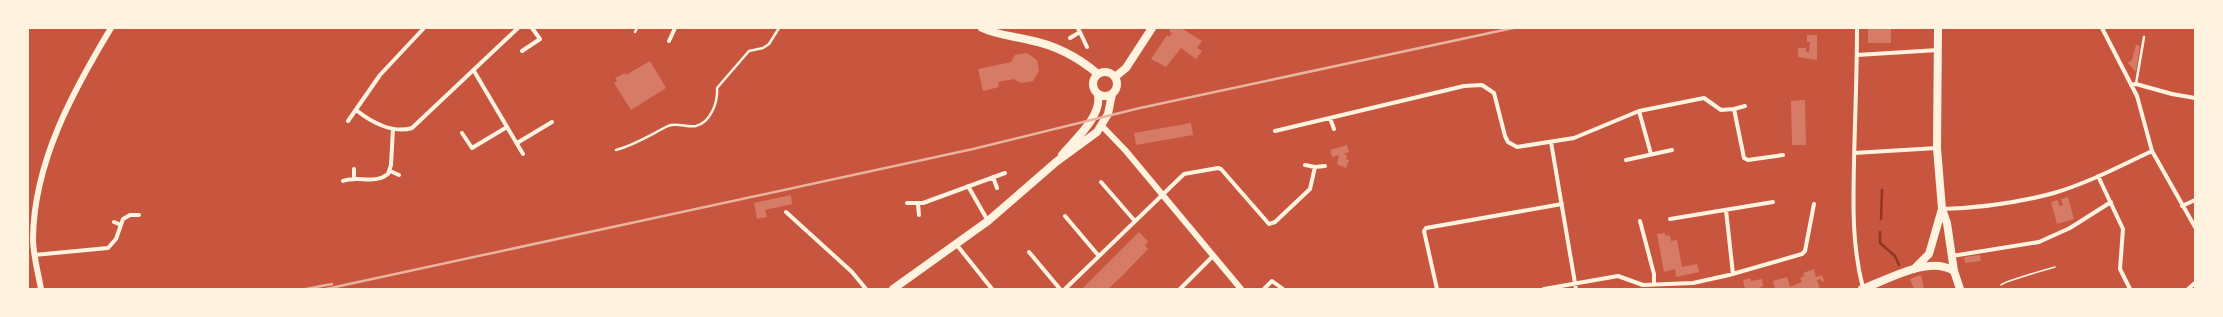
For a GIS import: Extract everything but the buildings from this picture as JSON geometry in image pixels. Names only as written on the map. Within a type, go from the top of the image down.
[{"type":"main road","points":[[982,28],[1005,35],[1031,40],[1064,51],[1073,55],[1098,74]]},
{"type":"main road","points":[[1115,77],[1126,68],[1152,28]]},
{"type":"main road","points":[[1938,28],[1937,148],[1942,210],[1948,223],[1954,271],[1960,289]]},
{"type":"main road","points":[[893,289],[988,221],[1056,162],[1102,126],[1110,110],[1112,94],[1117,84],[1115,77],[1105,72],[1098,74],[1092,84],[1098,95],[1099,102],[1096,112],[1056,162]]},
{"type":"main road","points":[[1098,95],[1105,97],[1112,94]]},
{"type":"main road","points":[[1914,269],[1929,254],[1942,210]]},
{"type":"main road","points":[[1863,289],[1914,269],[1937,265],[1954,271]]},
{"type":"street","points":[[41,289],[34,255],[31,228],[44,168],[73,97],[110,28]]},
{"type":"street","points":[[348,121],[380,75],[424,28]]},
{"type":"street","points":[[356,110],[367,118],[393,129],[408,129],[416,126],[518,28]]},
{"type":"street","points":[[522,51],[540,39],[532,28]]},
{"type":"street","points":[[669,41],[675,28]]},
{"type":"street","points":[[1857,28],[1854,153],[1854,242],[1857,268],[1863,289]]},
{"type":"street","points":[[2102,28],[2139,103],[2152,151],[2195,227]]},
{"type":"street","points":[[1070,38],[1079,30],[1087,47]]},
{"type":"street","points":[[1857,55],[1938,50]]},
{"type":"street","points":[[474,71],[523,154]]},
{"type":"street","points":[[2131,85],[2136,84],[2172,94],[2195,98]]},
{"type":"street","points":[[1275,131],[1464,86],[1482,85],[1494,93],[1505,136],[1511,144],[1517,147],[1580,136],[1619,118],[1639,111],[1700,98],[1710,100],[1721,110],[1745,106]]},
{"type":"street","points":[[1734,109],[1744,158],[1748,160],[1783,155]]},
{"type":"street","points":[[1639,111],[1651,154]]},
{"type":"street","points":[[1330,118],[1334,129]]},
{"type":"street","points":[[517,143],[552,122]]},
{"type":"street","points":[[1102,126],[1126,151],[1241,289]]},
{"type":"street","points":[[462,133],[472,148],[507,127]]},
{"type":"street","points":[[343,181],[354,178],[374,180],[383,177],[390,171],[393,129]]},
{"type":"street","points":[[1551,142],[1576,289]]},
{"type":"street","points":[[1854,153],[1937,148]]},
{"type":"street","points":[[1626,160],[1672,150]]},
{"type":"street","points":[[1942,210],[1993,206],[2055,192],[2098,176],[2152,151]]},
{"type":"street","points":[[1305,164],[1315,167],[1325,166]]},
{"type":"street","points":[[1065,289],[1134,220],[1184,174],[1218,168],[1221,169],[1270,224],[1275,222],[1310,189],[1315,167]]},
{"type":"street","points":[[354,169],[354,178]]},
{"type":"street","points":[[390,171],[399,175]]},
{"type":"street","points":[[906,203],[918,204],[1004,173]]},
{"type":"street","points":[[2098,176],[2123,229],[2120,270],[2130,289]]},
{"type":"street","points":[[993,177],[997,188]]},
{"type":"street","points":[[1101,182],[1134,220]]},
{"type":"street","points":[[968,186],[988,221]]},
{"type":"street","points":[[2182,206],[2195,200]]},
{"type":"street","points":[[1670,219],[1773,202]]},
{"type":"street","points":[[1952,256],[2039,242],[2070,228],[2111,202]]},
{"type":"street","points":[[918,204],[919,215]]},
{"type":"street","points":[[1437,289],[1424,231],[1426,228],[1562,204]]},
{"type":"street","points":[[1544,289],[1618,276],[1642,285],[1693,283],[1733,274],[1804,253],[1814,204]]},
{"type":"street","points":[[1726,210],[1733,274]]},
{"type":"street","points":[[786,212],[852,272],[866,289]]},
{"type":"street","points":[[34,255],[108,248],[116,239],[125,216],[139,215]]},
{"type":"street","points":[[1065,216],[1098,256]]},
{"type":"street","points":[[1640,221],[1654,274],[1654,285]]},
{"type":"street","points":[[114,222],[121,225]]},
{"type":"street","points":[[956,244],[992,289]]},
{"type":"street","points":[[1028,252],[1060,289]]},
{"type":"street","points":[[1180,289],[1213,256]]},
{"type":"street","points":[[1264,289],[1272,280],[1283,289]]},
{"type":"street","points":[[2188,289],[2195,283]]},
{"type":"lane","points":[[635,32],[636,28]]},
{"type":"lane","points":[[616,150],[631,146],[671,125],[696,126],[709,116],[717,98],[716,88],[749,51],[764,48],[779,28]]},
{"type":"lane","points":[[2136,84],[2144,37]]},
{"type":"path","points":[[2001,285],[2004,282],[2027,277],[2055,267]]},
{"type":"waterway","points":[[1881,219],[1882,190]]},
{"type":"waterway","points":[[1880,232],[1880,243],[1895,256],[1899,265]]},
{"type":"railway","points":[[326,289],[973,149],[1140,108],[1513,28]]},
{"type":"railway","points":[[306,289],[332,284]]}]
